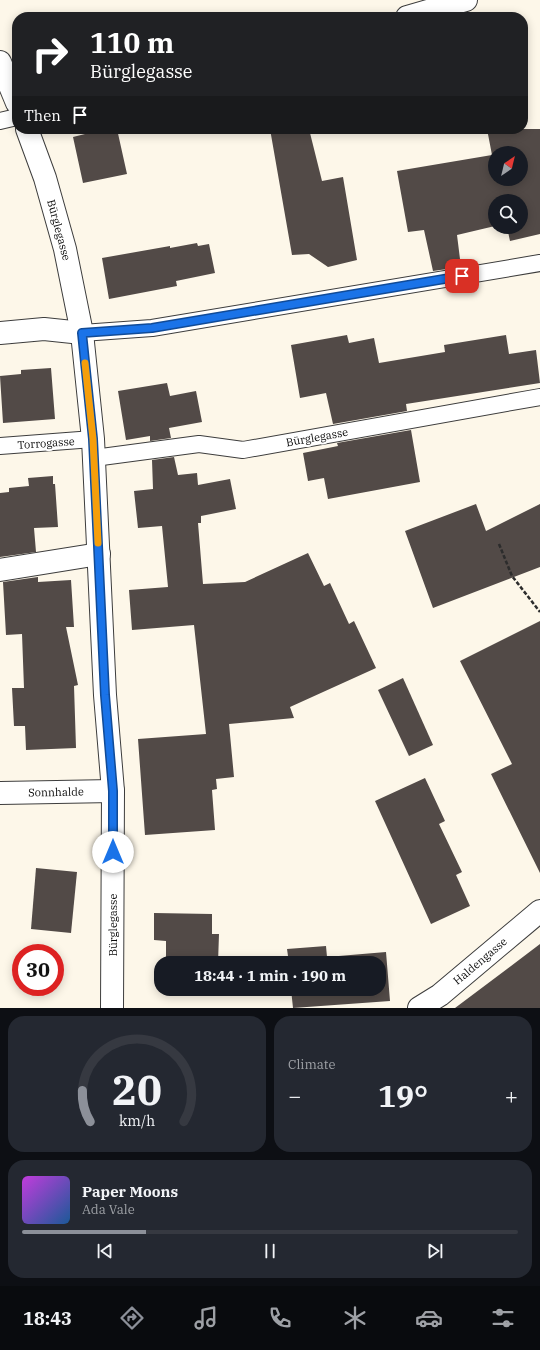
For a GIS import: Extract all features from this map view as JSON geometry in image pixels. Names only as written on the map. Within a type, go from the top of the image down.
[{"type":"street","points":[[424,12],[466,0]]},
{"type":"street","points":[[0,62],[12,91]]},
{"type":"street","name":"Bürglegasse","points":[[29,134],[45,178],[65,249],[82,333],[93,449],[105,695],[113,791],[112,1008]]},
{"type":"street","points":[[0,333],[44,329],[82,333]]},
{"type":"street","points":[[0,570],[99,554]]},
{"type":"street","name":"Sonnhalde","points":[[0,793],[113,791]]},
{"type":"street","name":"Haldengasse","points":[[419,1008],[440,995],[540,912]]},
{"type":"lane","points":[[0,121],[12,118]]},
{"type":"lane","points":[[82,333],[152,328],[540,263]]},
{"type":"lane","name":"Bürglegasse","points":[[93,449],[199,444],[243,450],[540,397]]},
{"type":"lane","name":"Torrogasse","points":[[0,446],[93,449]]},
{"type":"path","points":[[499,544],[512,576],[540,612]]},
{"type":"building","points":[[528,129],[540,129],[540,234],[510,241],[508,234],[528,234],[528,194],[488,194],[488,228],[457,235],[461,267],[433,271],[424,230],[408,232],[397,171],[488,156],[488,186],[528,186],[528,146],[490,146],[488,134],[528,134]]},
{"type":"building","points":[[85,134],[118,134],[127,174],[83,183],[73,137]]},
{"type":"building","points":[[271,134],[310,134],[322,181],[343,177],[357,260],[328,267],[309,254],[292,255]]},
{"type":"building","points":[[197,243],[198,246],[209,244],[215,273],[176,281],[177,286],[109,299],[102,258],[170,246],[170,248]]},
{"type":"building","points":[[347,335],[349,343],[374,338],[379,363],[445,352],[444,345],[506,335],[509,354],[536,350],[540,383],[406,404],[407,411],[333,424],[326,393],[300,398],[291,345]]},
{"type":"building","points":[[51,368],[55,419],[3,423],[0,376],[21,374],[21,370]]},
{"type":"building","points":[[167,383],[170,396],[196,391],[202,422],[169,428],[171,438],[150,441],[150,436],[126,440],[118,391]]},
{"type":"building","points":[[411,430],[420,482],[328,499],[324,478],[308,481],[303,453],[338,446],[337,443]]},
{"type":"building","points":[[174,457],[178,475],[197,473],[198,485],[230,479],[236,509],[201,516],[201,523],[198,523],[203,584],[245,582],[308,553],[324,586],[330,583],[349,624],[354,621],[376,668],[290,707],[294,718],[229,724],[234,777],[216,779],[217,789],[212,790],[215,830],[145,835],[138,739],[206,734],[194,625],[132,630],[129,590],[168,587],[162,526],[138,528],[134,491],[153,489],[152,460]]},
{"type":"building","points":[[53,476],[53,484],[55,484],[58,527],[34,528],[36,552],[0,557],[0,493],[9,492],[9,488],[29,486],[28,478]]},
{"type":"building","points":[[476,504],[486,531],[540,504],[540,567],[433,608],[405,531]]},
{"type":"building","points":[[38,577],[38,582],[71,580],[74,627],[66,627],[78,685],[74,686],[76,748],[26,750],[25,726],[14,726],[12,688],[24,688],[22,634],[6,635],[3,582]]},
{"type":"building","points":[[540,621],[540,873],[491,774],[512,764],[460,661]]},
{"type":"building","points":[[403,678],[433,745],[409,756],[378,690]]},
{"type":"building","points":[[425,778],[445,821],[439,824],[462,872],[456,875],[470,906],[431,924],[375,801]]},
{"type":"building","points":[[36,868],[77,872],[71,933],[31,929]]},
{"type":"building","points":[[154,913],[212,914],[212,934],[219,934],[218,956],[166,956],[166,941],[154,940]]},
{"type":"building","points":[[540,944],[540,1008],[455,1008],[511,966]]},
{"type":"building","points":[[326,946],[327,956],[288,956],[287,949]]},
{"type":"building","points":[[386,952],[390,1001],[293,1008],[292,996],[386,996],[386,956],[339,956]]},
{"type":"slow traffic","points":[[85,363],[93,439],[98,543]]},
{"type":"route","points":[[113,852],[113,791],[105,695],[93,439],[82,333],[152,328],[462,276]]}]
